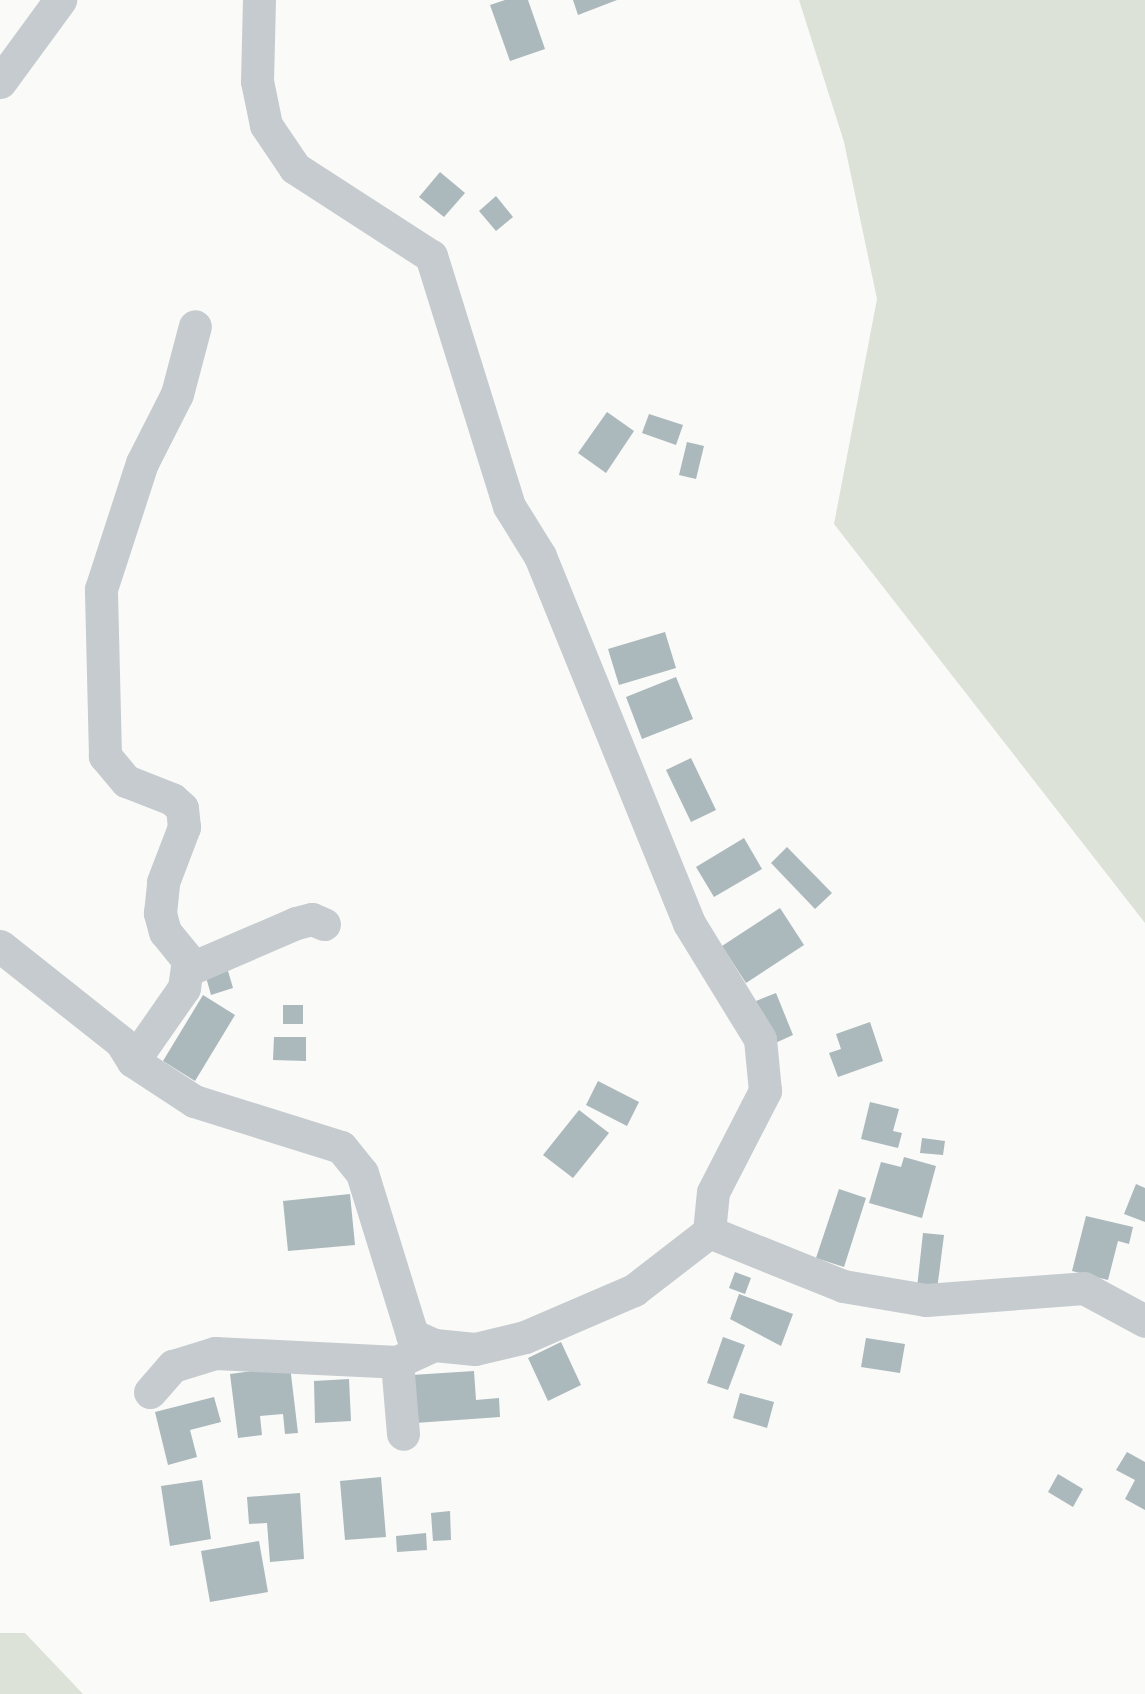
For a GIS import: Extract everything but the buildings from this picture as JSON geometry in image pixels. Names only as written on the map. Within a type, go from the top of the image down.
[{"type":"street","points":[[0,82],[60,0]]},
{"type":"street","points":[[0,946],[121,1042],[133,1061],[194,1101],[341,1147],[362,1173],[412,1335],[434,1345],[475,1349],[525,1337],[634,1290],[709,1232],[713,1192],[765,1091],[760,1039],[689,923],[540,556],[509,506],[431,256],[295,168],[266,125],[257,81],[259,0]]},
{"type":"street","points":[[133,1061],[184,988],[188,960],[160,913],[163,881],[184,827],[182,808],[112,771],[105,756],[98,627],[101,589],[142,463],[177,394],[195,326]]},
{"type":"street","points":[[187,970],[296,923],[312,919],[324,924]]},
{"type":"street","points":[[709,1232],[843,1286],[926,1300],[1084,1288],[1145,1321]]},
{"type":"street","points":[[150,1392],[173,1366],[215,1353],[397,1362],[434,1345]]},
{"type":"street","points":[[397,1362],[403,1434]]},
{"type":"shaded area","points":[[799,0],[1145,0],[1145,923],[834,524],[877,299],[844,142]]},
{"type":"shaded area","points":[[0,1633],[25,1633],[83,1694],[0,1694]]}]
